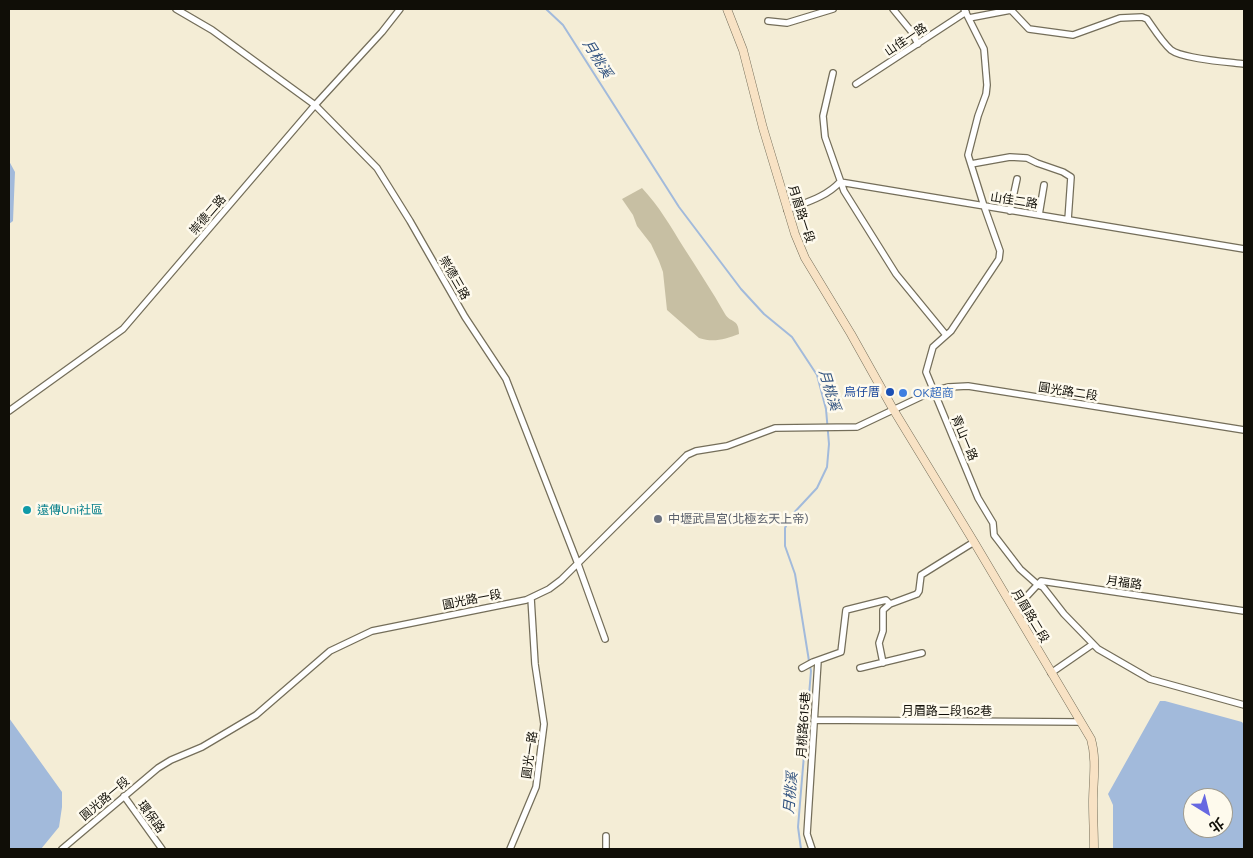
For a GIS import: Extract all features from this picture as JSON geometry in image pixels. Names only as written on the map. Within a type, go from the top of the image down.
[{"type":"street","name":"崇德三路","points":[[176,9],[212,30],[315,105],[377,168],[465,317],[506,379],[605,639]]},
{"type":"street","name":"崇德二路","points":[[9,411],[123,329],[400,9]]},
{"type":"street","name":"月眉路一段","points":[[727,9],[743,50],[795,234],[805,258],[893,409]]},
{"type":"street","points":[[768,21],[787,23],[832,9]]},
{"type":"street","points":[[893,9],[911,31],[918,44]]},
{"type":"street","name":"山佳一路","points":[[856,84],[966,13],[1011,10],[1029,29],[1073,35],[1120,18],[1142,17],[1146,19],[1174,51],[1183,55],[1244,64]]},
{"type":"street","name":"青山一路","points":[[966,13],[984,49],[987,84],[986,94],[978,116],[968,156],[1000,251],[999,259],[951,331],[933,347],[926,372],[933,391],[978,498],[993,523],[994,535],[1020,569],[1038,585],[1043,587],[1064,614],[1093,644],[1098,649],[1150,679],[1244,705]]},
{"type":"street","points":[[833,73],[823,116],[825,137],[840,182],[848,199],[873,235],[896,274],[946,335]]},
{"type":"street","points":[[971,164],[1010,157],[1027,158],[1063,172],[1071,178],[1068,220]]},
{"type":"street","points":[[1010,211],[1017,179]]},
{"type":"street","points":[[787,210],[832,191],[840,182]]},
{"type":"street","name":"山佳二路","points":[[840,182],[1244,249]]},
{"type":"street","points":[[1039,215],[1044,186]]},
{"type":"street","name":"圓光路二段","points":[[893,409],[933,391],[949,387],[968,386],[1244,430]]},
{"type":"street","name":"圓光路一段","points":[[62,849],[158,768],[171,760],[202,747],[256,715],[330,651],[372,631],[531,598],[561,580],[687,455],[696,451],[726,446],[775,428],[857,427],[893,409]]},
{"type":"street","name":"月眉路二段","points":[[893,409],[1091,739],[1095,772],[1093,801],[1094,849]]},
{"type":"street","points":[[883,663],[879,643],[883,631],[883,610],[890,604],[916,594],[921,575],[974,542]]},
{"type":"street","name":"月福路","points":[[1038,585],[1041,581],[1244,611]]},
{"type":"street","points":[[1014,610],[1038,585]]},
{"type":"street","name":"圓光一路","points":[[510,849],[536,787],[544,724],[536,664],[531,598]]},
{"type":"street","points":[[802,668],[815,661],[841,652],[846,610],[886,600],[890,604]]},
{"type":"street","points":[[1051,673],[1093,644]]},
{"type":"street","points":[[860,668],[922,653]]},
{"type":"street","name":"月桃路615巷","points":[[812,849],[807,834],[814,720],[815,661]]},
{"type":"street","name":"月眉路二段162巷","points":[[814,720],[1080,722]]},
{"type":"street","name":"環保路","points":[[124,796],[162,849]]},
{"type":"street","points":[[606,836],[606,849]]},
{"type":"shaded area","points":[[642,188],[664,217],[727,317],[738,325],[739,334],[715,340],[699,338],[667,310],[663,272],[659,261],[651,244],[637,226],[633,215],[622,199]]},
{"type":"water","points":[[9,161],[15,172],[13,221],[9,224]]},
{"type":"water","points":[[1160,701],[1242,722],[1244,725],[1244,849],[1113,849],[1113,805],[1108,794]]},
{"type":"water","points":[[9,718],[62,792],[59,827],[41,849],[9,849]]},
{"type":"waterway","name":"月桃溪","points":[[546,9],[563,25],[679,207],[741,289],[764,314],[792,337],[817,375],[826,409],[829,444],[827,467],[817,488],[790,517],[785,528],[785,546],[795,574],[809,661]]},
{"type":"waterway","name":"月桃溪","points":[[801,849],[798,827],[810,666]]},
{"type":"place","name":"烏仔厝","points":[[890,392]]},
{"type":"place","name":"OK超商","points":[[903,393]]},
{"type":"place","name":"遠傳Uni社區","points":[[27,510]]},
{"type":"place","name":"中壢武昌宮(北極玄天上帝)","points":[[658,519]]}]
